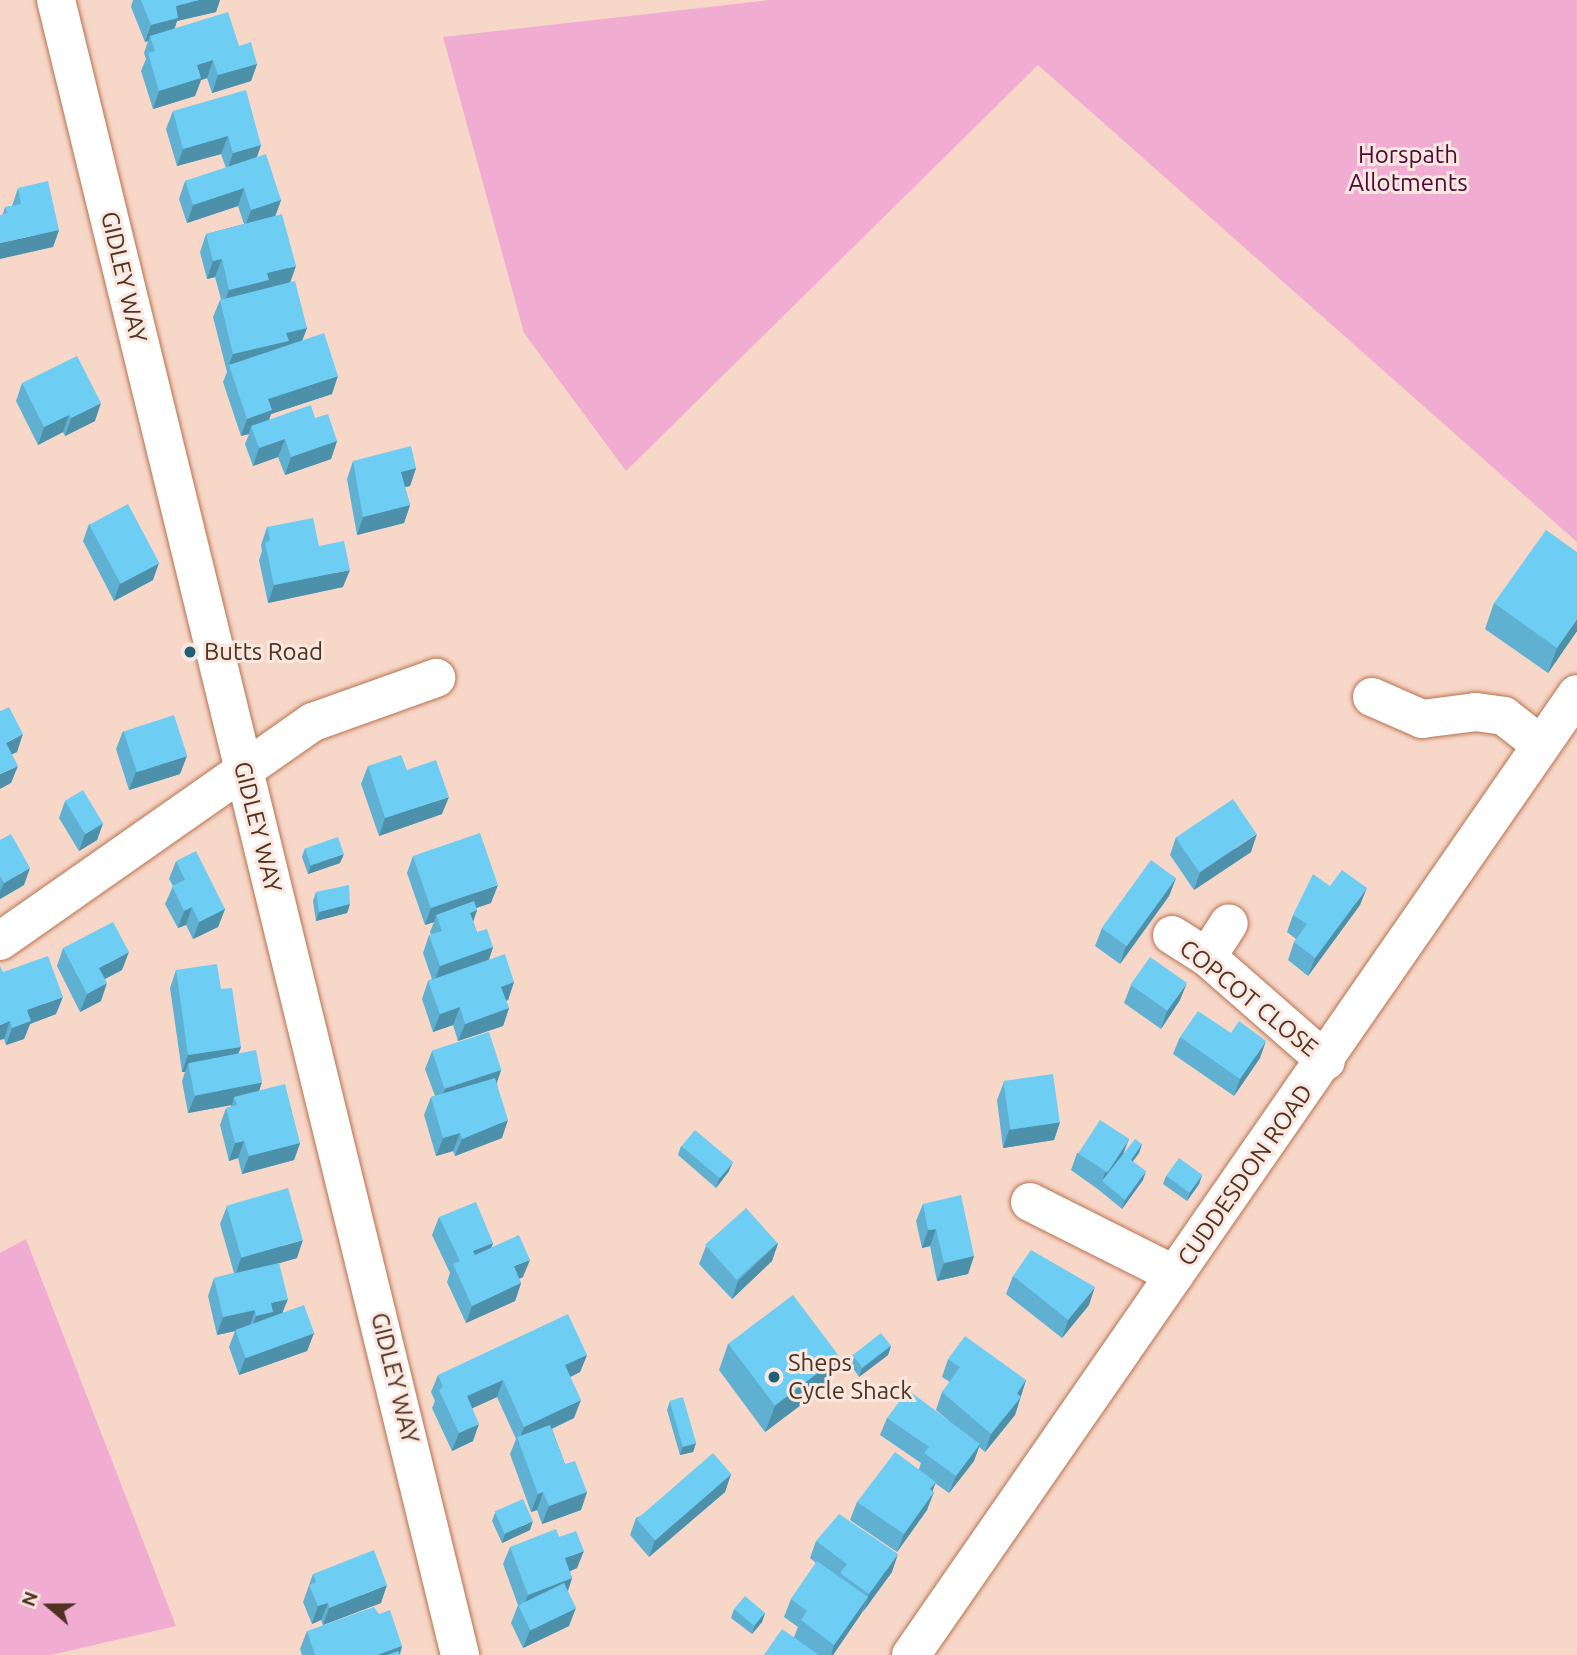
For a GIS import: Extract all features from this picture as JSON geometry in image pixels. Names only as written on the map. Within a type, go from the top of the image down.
[{"type":"street","name":"GIDLEY WAY","points":[[56,0],[460,1655]]},
{"type":"street","points":[[0,941],[245,774],[313,723],[436,678]]},
{"type":"street","name":"CUDDESDON ROAD","points":[[911,1655],[1326,1061],[1577,694]]},
{"type":"street","points":[[1372,697],[1422,719],[1476,712],[1504,716],[1541,745]]},
{"type":"street","points":[[1208,957],[1229,923]]},
{"type":"street","name":"COPCOT CLOSE","points":[[1172,935],[1208,957],[1326,1061]]},
{"type":"street","points":[[1030,1202],[1175,1275]]},
{"type":"green space","name":"Horspath Allotments","points":[[770,0],[1577,0],[1577,542],[1038,65],[626,471],[524,333],[443,37]]},
{"type":"green space","points":[[26,1239],[176,1626],[51,1655],[0,1655],[0,1253]]},
{"type":"building","points":[[141,0],[199,0],[176,6],[178,18],[151,25]]},
{"type":"building","points":[[228,12],[239,46],[251,42],[257,64],[218,75],[213,60],[197,65],[201,78],[159,91],[148,53],[155,51],[150,36]]},
{"type":"building","points":[[246,90],[261,145],[233,153],[228,136],[183,149],[173,111]]},
{"type":"building","points":[[266,154],[281,200],[251,210],[244,188],[193,205],[185,181]]},
{"type":"building","points":[[48,181],[59,230],[0,243],[0,215],[7,213],[5,207],[21,204],[18,188]]},
{"type":"building","points":[[282,214],[296,266],[267,273],[269,280],[229,290],[222,259],[213,261],[206,234]]},
{"type":"building","points":[[295,281],[307,328],[286,333],[289,341],[233,354],[220,300]]},
{"type":"building","points":[[324,333],[338,376],[268,399],[272,410],[247,419],[229,365]]},
{"type":"building","points":[[77,356],[101,403],[71,418],[69,415],[44,427],[22,383]]},
{"type":"building","points":[[311,405],[315,418],[328,414],[337,441],[291,457],[285,439],[259,448],[251,426]]},
{"type":"building","points":[[411,446],[416,468],[401,472],[410,505],[363,517],[353,461]]},
{"type":"building","points":[[128,504],[159,563],[121,584],[89,525]]},
{"type":"building","points":[[313,518],[319,546],[344,541],[350,570],[274,585],[265,543],[270,540],[267,527]]},
{"type":"building","points":[[1546,530],[1577,552],[1577,619],[1557,648],[1494,603]]},
{"type":"building","points":[[9,707],[23,734],[6,743],[18,766],[0,774],[0,710]]},
{"type":"building","points":[[174,715],[187,756],[137,772],[124,731]]},
{"type":"building","points":[[401,755],[407,770],[436,760],[449,797],[385,818],[368,766]]},
{"type":"building","points":[[83,790],[103,823],[85,834],[65,801]]},
{"type":"building","points":[[1233,799],[1256,834],[1199,872],[1176,838]]},
{"type":"building","points":[[480,833],[498,885],[431,908],[413,856]]},
{"type":"building","points":[[11,834],[30,868],[4,883],[0,876],[0,840]]},
{"type":"building","points":[[338,837],[344,854],[311,865],[305,848]]},
{"type":"building","points":[[196,851],[225,909],[199,922],[192,907],[184,911],[172,886],[185,880],[176,861]]},
{"type":"building","points":[[1151,860],[1176,878],[1127,946],[1102,928]]},
{"type":"building","points":[[1342,870],[1367,888],[1315,958],[1294,942],[1307,924],[1293,915],[1313,874],[1330,886]]},
{"type":"building","points":[[349,885],[350,904],[319,912],[316,892]]},
{"type":"building","points":[[474,901],[477,910],[470,913],[477,932],[487,929],[493,947],[440,966],[429,935],[442,931],[436,915]]},
{"type":"building","points":[[113,922],[129,952],[99,968],[107,983],[87,994],[63,948]]},
{"type":"building","points":[[505,954],[514,982],[501,987],[509,1008],[465,1024],[460,1007],[440,1014],[428,981]]},
{"type":"building","points":[[48,956],[63,997],[27,1010],[31,1021],[12,1028],[10,1021],[0,1025],[0,966],[3,972]]},
{"type":"building","points":[[1150,957],[1187,983],[1167,1011],[1130,985]]},
{"type":"building","points":[[217,964],[221,989],[232,988],[241,1047],[188,1055],[176,970]]},
{"type":"building","points":[[1198,1011],[1231,1033],[1239,1021],[1266,1041],[1240,1079],[1180,1037]]},
{"type":"building","points":[[489,1032],[501,1070],[444,1089],[432,1051]]},
{"type":"building","points":[[256,1050],[262,1082],[195,1096],[188,1063]]},
{"type":"building","points":[[1053,1074],[1060,1123],[1010,1129],[1003,1081]]},
{"type":"building","points":[[495,1078],[508,1120],[462,1139],[460,1133],[443,1138],[431,1097]]},
{"type":"building","points":[[285,1084],[300,1143],[249,1156],[244,1141],[235,1143],[226,1108],[237,1105],[234,1097]]},
{"type":"building","points":[[1100,1120],[1129,1139],[1108,1173],[1078,1154]]},
{"type":"building","points":[[695,1130],[733,1162],[720,1178],[682,1146]]},
{"type":"building","points":[[1135,1139],[1142,1144],[1131,1160],[1146,1171],[1125,1200],[1102,1181]]},
{"type":"building","points":[[1179,1158],[1202,1175],[1190,1193],[1166,1176]]},
{"type":"building","points":[[288,1188],[303,1240],[241,1258],[226,1206]]},
{"type":"building","points":[[961,1195],[974,1256],[944,1263],[936,1229],[928,1230],[923,1204]]},
{"type":"building","points":[[476,1202],[493,1243],[473,1251],[475,1255],[519,1235],[530,1260],[514,1266],[521,1283],[472,1306],[453,1264],[460,1261],[439,1217]]},
{"type":"building","points":[[746,1208],[777,1243],[737,1280],[705,1245]]},
{"type":"building","points":[[1031,1250],[1095,1287],[1068,1320],[1013,1276]]},
{"type":"building","points":[[279,1263],[288,1299],[271,1303],[273,1312],[256,1316],[255,1310],[223,1317],[214,1278]]},
{"type":"building","points":[[793,1295],[839,1356],[775,1405],[728,1344]]},
{"type":"building","points":[[304,1305],[314,1333],[246,1358],[235,1330]]},
{"type":"building","points":[[568,1314],[587,1355],[565,1365],[581,1400],[524,1427],[503,1380],[467,1396],[479,1424],[459,1433],[439,1390],[443,1387],[438,1375]]},
{"type":"building","points":[[881,1333],[891,1346],[862,1368],[853,1355]]},
{"type":"building","points":[[965,1336],[1026,1380],[1017,1393],[1021,1397],[991,1434],[942,1392],[960,1367],[948,1359]]},
{"type":"building","points":[[908,1390],[980,1444],[956,1476],[924,1453],[929,1447],[887,1418]]},
{"type":"building","points":[[683,1397],[696,1443],[683,1447],[670,1401]]},
{"type":"building","points":[[550,1425],[565,1464],[575,1461],[587,1492],[549,1506],[543,1492],[538,1494],[517,1437]]},
{"type":"building","points":[[895,1452],[936,1482],[930,1489],[934,1492],[904,1534],[857,1502]]},
{"type":"building","points":[[713,1453],[731,1474],[655,1540],[637,1519]]},
{"type":"building","points":[[523,1499],[533,1521],[504,1534],[495,1512]]},
{"type":"building","points":[[839,1514],[898,1554],[869,1594],[840,1573],[847,1564],[816,1541]]},
{"type":"building","points":[[556,1529],[559,1537],[576,1531],[584,1551],[565,1558],[572,1578],[528,1595],[510,1547]]},
{"type":"building","points":[[374,1550],[387,1585],[329,1608],[328,1603],[318,1606],[309,1585],[316,1582],[313,1574]]},
{"type":"building","points":[[817,1561],[868,1597],[834,1645],[801,1620],[807,1611],[791,1599]]},
{"type":"building","points":[[564,1583],[576,1608],[530,1631],[518,1605]]},
{"type":"building","points":[[745,1596],[765,1613],[754,1626],[734,1609]]},
{"type":"building","points":[[374,1607],[379,1614],[390,1610],[402,1646],[377,1655],[315,1655],[307,1631]]},
{"type":"building","points":[[782,1629],[819,1655],[764,1655]]},
{"type":"place","name":"Butts Road","points":[[190,652]]},
{"type":"place","name":"Sheps Cycle Shack","points":[[774,1377]]}]
